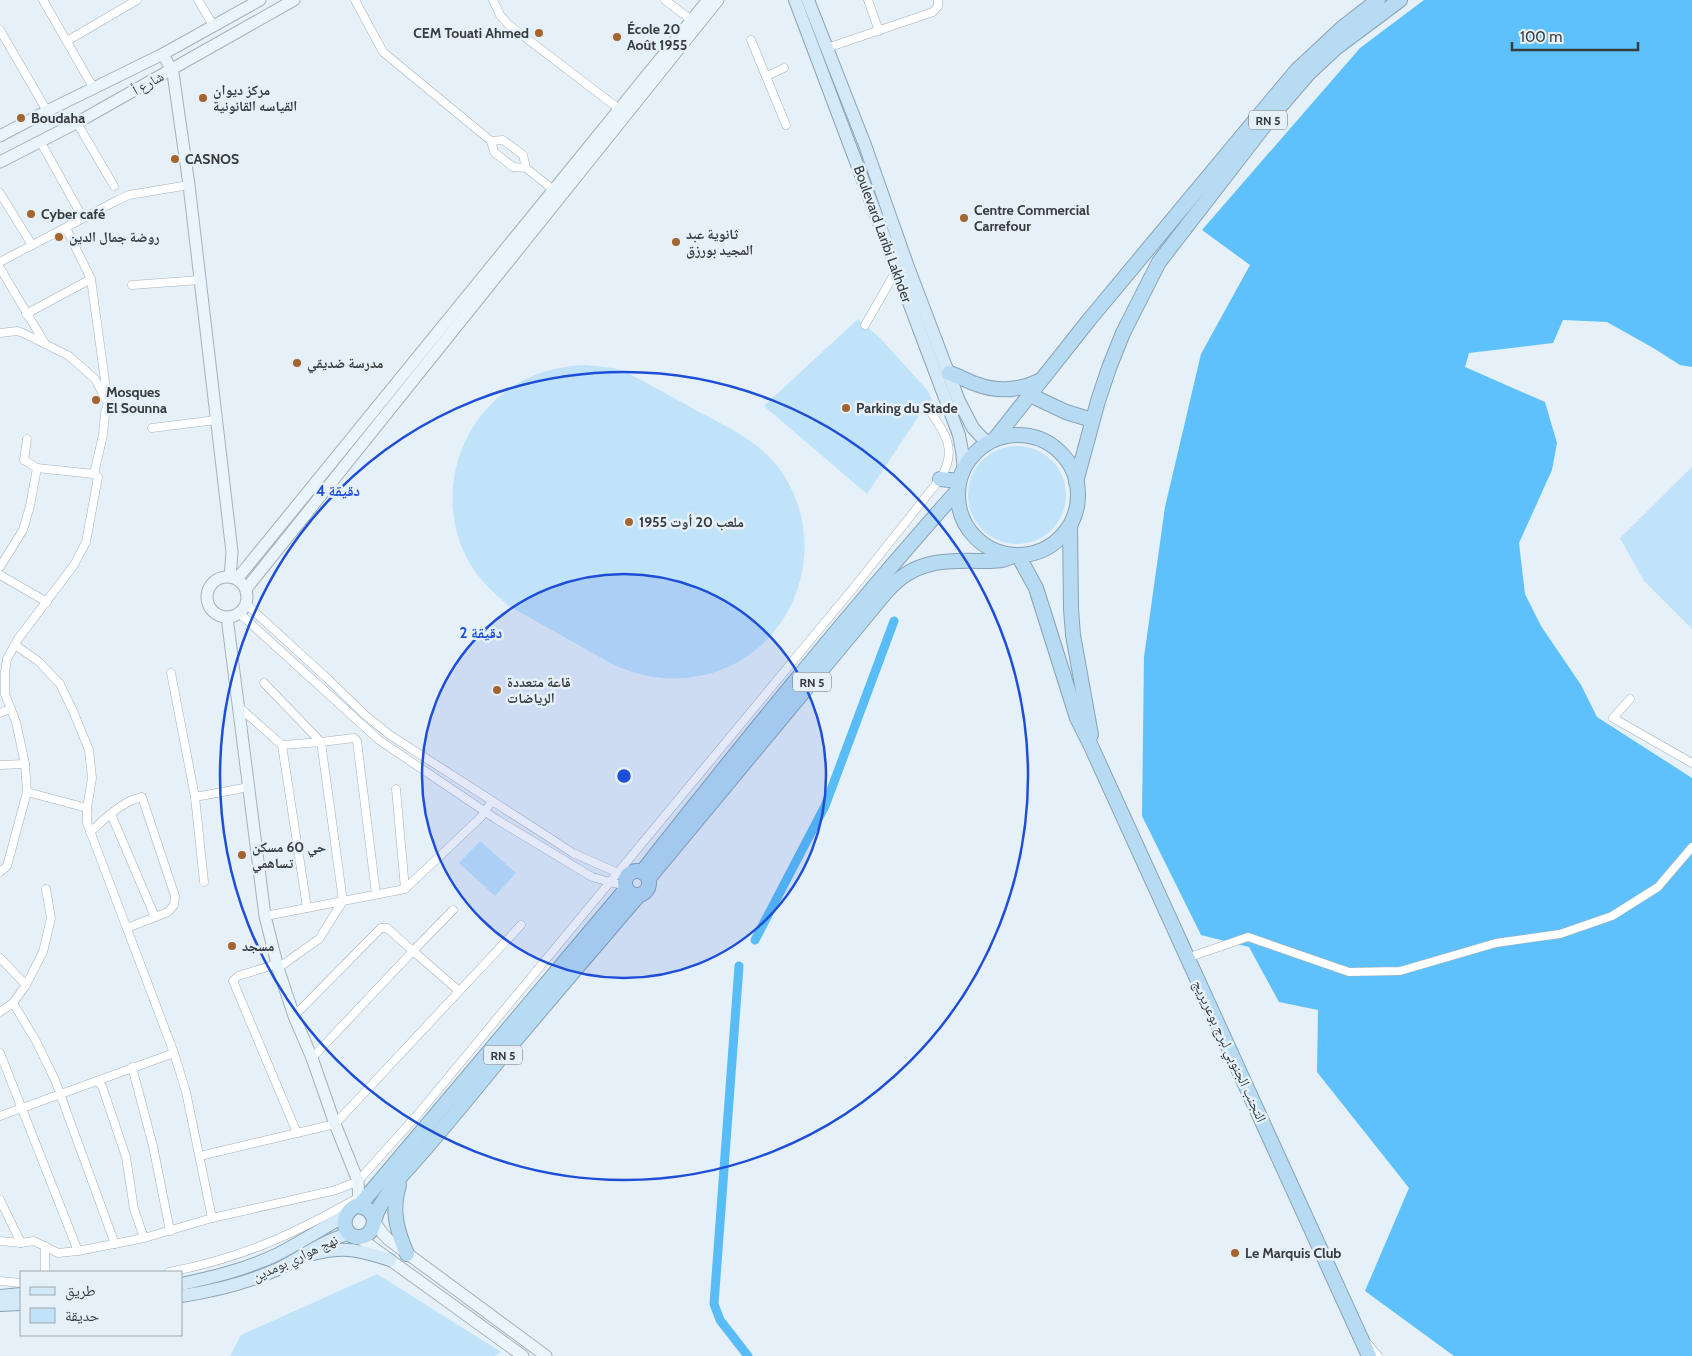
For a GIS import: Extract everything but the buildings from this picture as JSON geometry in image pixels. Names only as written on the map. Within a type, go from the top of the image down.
[{"type":"highway","name":"RN 5","points":[[991,442],[1144,253],[1297,70],[1342,28],[1378,0]]},
{"type":"highway","name":"RN 5","points":[[1076,482],[1100,392],[1123,333],[1159,262],[1271,117],[1308,74],[1337,47],[1400,0]]},
{"type":"highway","points":[[950,373],[985,388],[1002,390],[1028,387],[1042,380]]},
{"type":"highway","points":[[1030,394],[1060,409],[1092,420]]},
{"type":"highway","points":[[1008,436],[1035,438],[1048,444],[1064,457],[1072,468],[1076,482],[1077,505],[1070,526],[1052,545],[1036,553],[1016,555],[992,550],[970,532],[960,512],[960,481],[974,455],[991,442],[1008,436]]},
{"type":"highway","points":[[940,479],[960,481]]},
{"type":"highway","name":"RN 5","points":[[645,875],[728,764],[960,481]]},
{"type":"highway","name":"التجنب الجنوبي لبرج بوعريريج","points":[[1070,526],[1070,602],[1073,635],[1092,746]]},
{"type":"highway","name":"RN 5","points":[[645,875],[901,577],[920,567],[950,560],[998,561],[1016,555]]},
{"type":"highway","name":"التجنب الجنوبي لبرج بوعريريج","points":[[1016,555],[1036,588],[1077,718],[1092,746],[1369,1356]]},
{"type":"highway","points":[[626,884],[632,872],[645,875]]},
{"type":"highway","name":"RN 5","points":[[626,884],[647,890],[650,884],[645,875]]},
{"type":"highway","name":"RN 5","points":[[374,1220],[404,1172],[439,1133],[626,884]]},
{"type":"highway","name":"RN 5","points":[[359,1202],[626,884]]},
{"type":"highway","points":[[404,1172],[396,1194],[395,1216],[407,1254]]},
{"type":"highway","points":[[359,1202],[370,1210],[374,1220],[372,1230],[361,1237],[353,1235],[345,1225],[345,1216],[359,1202]]},
{"type":"main road","name":"Boulevard Laribi Lakhder","points":[[795,0],[863,179],[950,373],[966,415],[973,428],[991,442]]},
{"type":"main road","name":"Boulevard Laribi Lakhder","points":[[808,0],[865,145],[902,269],[960,439],[960,481]]},
{"type":"main road","name":"نهج هواري بومدين","points":[[182,1284],[215,1277],[253,1264],[277,1254],[345,1216]]},
{"type":"main road","name":"نهج هواري بومدين","points":[[182,1296],[245,1282],[280,1268],[333,1238],[353,1235]]},
{"type":"main road","points":[[296,1258],[329,1250],[350,1249],[390,1260]]},
{"type":"main road","points":[[0,1296],[20,1294]]},
{"type":"main road","points":[[0,1305],[20,1304]]},
{"type":"street","points":[[43,0],[94,88]]},
{"type":"street","points":[[66,41],[137,0]]},
{"type":"street","points":[[198,0],[213,26]]},
{"type":"street","name":"شارع أ","points":[[0,136],[163,54],[260,0]]},
{"type":"street","name":"شارع أ","points":[[0,162],[78,122],[294,0]]},
{"type":"street","points":[[355,0],[383,52],[491,140],[494,152],[514,167],[526,168],[557,193]]},
{"type":"street","points":[[492,0],[500,15],[509,25],[622,112]]},
{"type":"street","points":[[666,0],[695,22]]},
{"type":"street","points":[[695,22],[708,0]]},
{"type":"street","points":[[246,589],[233,578],[224,577],[212,583],[207,595],[210,608],[220,616],[227,617],[243,609],[247,599],[246,589],[557,193],[695,22],[718,0]]},
{"type":"street","points":[[868,0],[879,30]]},
{"type":"street","points":[[827,48],[933,12],[938,6],[938,0]]},
{"type":"street","points":[[0,30],[47,111]]},
{"type":"street","points":[[750,40],[786,125]]},
{"type":"street","points":[[163,54],[172,70],[189,185],[232,552],[233,578]]},
{"type":"street","points":[[766,76],[784,68]]},
{"type":"street","points":[[70,101],[78,122],[114,186]]},
{"type":"street","points":[[491,140],[503,140],[523,155],[526,168]]},
{"type":"street","points":[[40,141],[83,218]]},
{"type":"street","points":[[0,262],[128,195],[189,185]]},
{"type":"street","points":[[0,192],[32,245]]},
{"type":"street","points":[[233,578],[557,193]]},
{"type":"street","points":[[66,228],[91,279],[108,404],[94,474]]},
{"type":"street","points":[[0,268],[44,342]]},
{"type":"street","points":[[865,325],[902,269]]},
{"type":"street","points":[[26,314],[91,279]]},
{"type":"street","points":[[132,285],[200,280]]},
{"type":"street","points":[[0,333],[17,332],[44,342],[70,356],[95,379],[108,404]]},
{"type":"street","points":[[626,884],[855,586],[940,479],[949,464],[949,447],[942,430],[927,407]]},
{"type":"street","points":[[152,428],[216,420]]},
{"type":"street","points":[[0,872],[7,866],[28,792],[26,764],[16,722],[5,694],[4,672],[7,659],[15,645],[74,565],[86,542],[98,477],[94,474],[36,468],[24,460],[27,439]]},
{"type":"street","points":[[0,567],[23,530],[30,506],[36,468]]},
{"type":"street","points":[[0,575],[47,602]]},
{"type":"street","points":[[243,609],[383,730],[573,853],[626,884]]},
{"type":"street","points":[[243,609],[379,740],[484,812],[592,877],[608,883],[626,884]]},
{"type":"street","points":[[175,1271],[203,1266],[278,1240],[359,1202],[358,1181],[335,1124],[312,1058],[294,1016],[278,966],[266,916],[227,617]]},
{"type":"street","points":[[15,645],[38,661],[60,684],[88,750],[92,778],[87,808],[87,823],[174,1053],[186,1092],[212,1218]]},
{"type":"street","points":[[171,673],[195,797],[204,882]]},
{"type":"street","points":[[264,683],[321,742],[343,901],[319,939],[278,966],[238,976],[233,981],[297,1133]]},
{"type":"street","points":[[1630,699],[1613,718],[1692,763]]},
{"type":"street","points":[[239,708],[282,745],[307,908]]},
{"type":"street","points":[[0,713],[10,709]]},
{"type":"street","points":[[282,745],[354,738],[357,741],[376,894]]},
{"type":"street","points":[[0,765],[26,764]]},
{"type":"street","points":[[195,797],[249,787]]},
{"type":"street","points":[[396,789],[405,888]]},
{"type":"street","points":[[28,792],[87,808]]},
{"type":"street","points":[[90,832],[111,814],[133,799],[142,796],[175,896],[174,905],[168,912],[127,928]]},
{"type":"street","points":[[266,916],[405,888],[481,817],[492,801]]},
{"type":"street","points":[[111,814],[155,917]]},
{"type":"street","points":[[1187,958],[1248,937],[1349,972],[1400,971],[1496,943],[1560,934],[1612,916],[1658,887],[1692,847]]},
{"type":"street","points":[[608,883],[626,884]]},
{"type":"street","points":[[0,1241],[21,1243],[34,1241],[58,1254],[78,1252],[144,1238],[212,1218],[336,1190],[358,1181],[418,1114],[608,883]]},
{"type":"street","points":[[0,1012],[14,1003],[26,985],[43,952],[52,918],[46,889]]},
{"type":"street","points":[[312,1058],[453,910]]},
{"type":"street","points":[[200,1156],[335,1124],[520,925]]},
{"type":"street","points":[[294,1016],[381,928],[387,928],[459,991]]},
{"type":"street","points":[[0,958],[26,985]]},
{"type":"street","points":[[14,1003],[36,1041],[55,1080],[115,1244]]},
{"type":"street","points":[[0,1053],[78,1252]]},
{"type":"street","points":[[0,1116],[174,1053]]},
{"type":"street","points":[[132,1067],[153,1146],[170,1231]]},
{"type":"street","points":[[97,1081],[102,1086],[126,1158],[134,1209],[144,1238]]},
{"type":"street","points":[[0,1200],[21,1243]]},
{"type":"street","points":[[374,1220],[383,1234],[407,1254],[546,1356]]},
{"type":"street","points":[[353,1235],[523,1356]]},
{"type":"street","points":[[45,1246],[45,1271]]},
{"type":"street","points":[[0,1281],[20,1283]]},
{"type":"street","points":[[1358,1331],[1363,1356]]},
{"type":"street","points":[[1358,1331],[1378,1356]]},
{"type":"green space","name":"Parking du Stade","points":[[858,319],[880,338],[928,391],[932,400],[922,411],[867,494],[764,406]]},
{"type":"green space","name":"ملعب 20 أوت 1955","points":[[586,365],[613,368],[626,372],[723,424],[756,445],[775,463],[783,474],[798,506],[804,540],[802,573],[791,604],[774,632],[749,655],[719,671],[684,678],[666,678],[631,672],[614,665],[509,606],[490,589],[474,570],[461,545],[454,519],[453,493],[457,466],[465,441],[479,418],[497,398],[528,378],[552,370]]},
{"type":"green space","points":[[1017,446],[1036,450],[1052,460],[1062,476],[1066,495],[1062,514],[1052,530],[1036,540],[1017,544],[998,540],[982,530],[972,514],[968,495],[972,476],[982,460],[998,450]]},
{"type":"green space","points":[[1692,467],[1692,629],[1644,581],[1620,538]]},
{"type":"green space","points":[[480,841],[516,873],[495,896],[459,863]]},
{"type":"green space","points":[[377,1274],[501,1352],[495,1356],[230,1356],[241,1335]]},
{"type":"shaded area","points":[[1424,0],[1692,0],[1692,367],[1680,365],[1607,322],[1563,320],[1553,343],[1469,353],[1465,367],[1545,402],[1557,443],[1552,470],[1519,543],[1525,594],[1541,626],[1581,685],[1597,717],[1692,778],[1692,1356],[1454,1356],[1365,1291],[1409,1188],[1317,1072],[1318,1010],[1279,1002],[1249,947],[1201,935],[1142,816],[1144,657],[1165,507],[1201,354],[1250,265],[1202,230],[1360,48]]},
{"type":"waterway","points":[[755,940],[825,806],[894,621]]},
{"type":"waterway","points":[[739,966],[714,1304],[720,1320],[748,1356]]},
{"type":"place","name":"CEM Touati Ahmed","points":[[539,33]]},
{"type":"place","name":"École 20 Août 1955","points":[[617,37]]},
{"type":"place","name":"مركز ديوان القياسه القانونية","points":[[203,98]]},
{"type":"place","name":"Boudaha","points":[[21,118]]},
{"type":"place","name":"CASNOS","points":[[175,159]]},
{"type":"place","name":"Cyber café","points":[[31,214]]},
{"type":"place","name":"Centre Commercial Carrefour","points":[[964,218]]},
{"type":"place","name":"روضة جمال الدين","points":[[59,237]]},
{"type":"place","name":"ثانوية عبد المجيد بورزق","points":[[676,242]]},
{"type":"place","name":"مدرسة ضديقي","points":[[297,363]]},
{"type":"place","name":"Mosques El Sounna","points":[[96,400]]},
{"type":"place","name":"Parking du Stade","points":[[846,408]]},
{"type":"place","name":"ملعب 20 أوت 1955","points":[[629,522]]},
{"type":"place","name":"قاعة متعددة الرياضات","points":[[497,690]]},
{"type":"place","name":"حي 60 مسكن تساهمي","points":[[242,855]]},
{"type":"place","name":"مسجد","points":[[232,946]]},
{"type":"place","name":"Le Marquis Club","points":[[1235,1253]]}]
